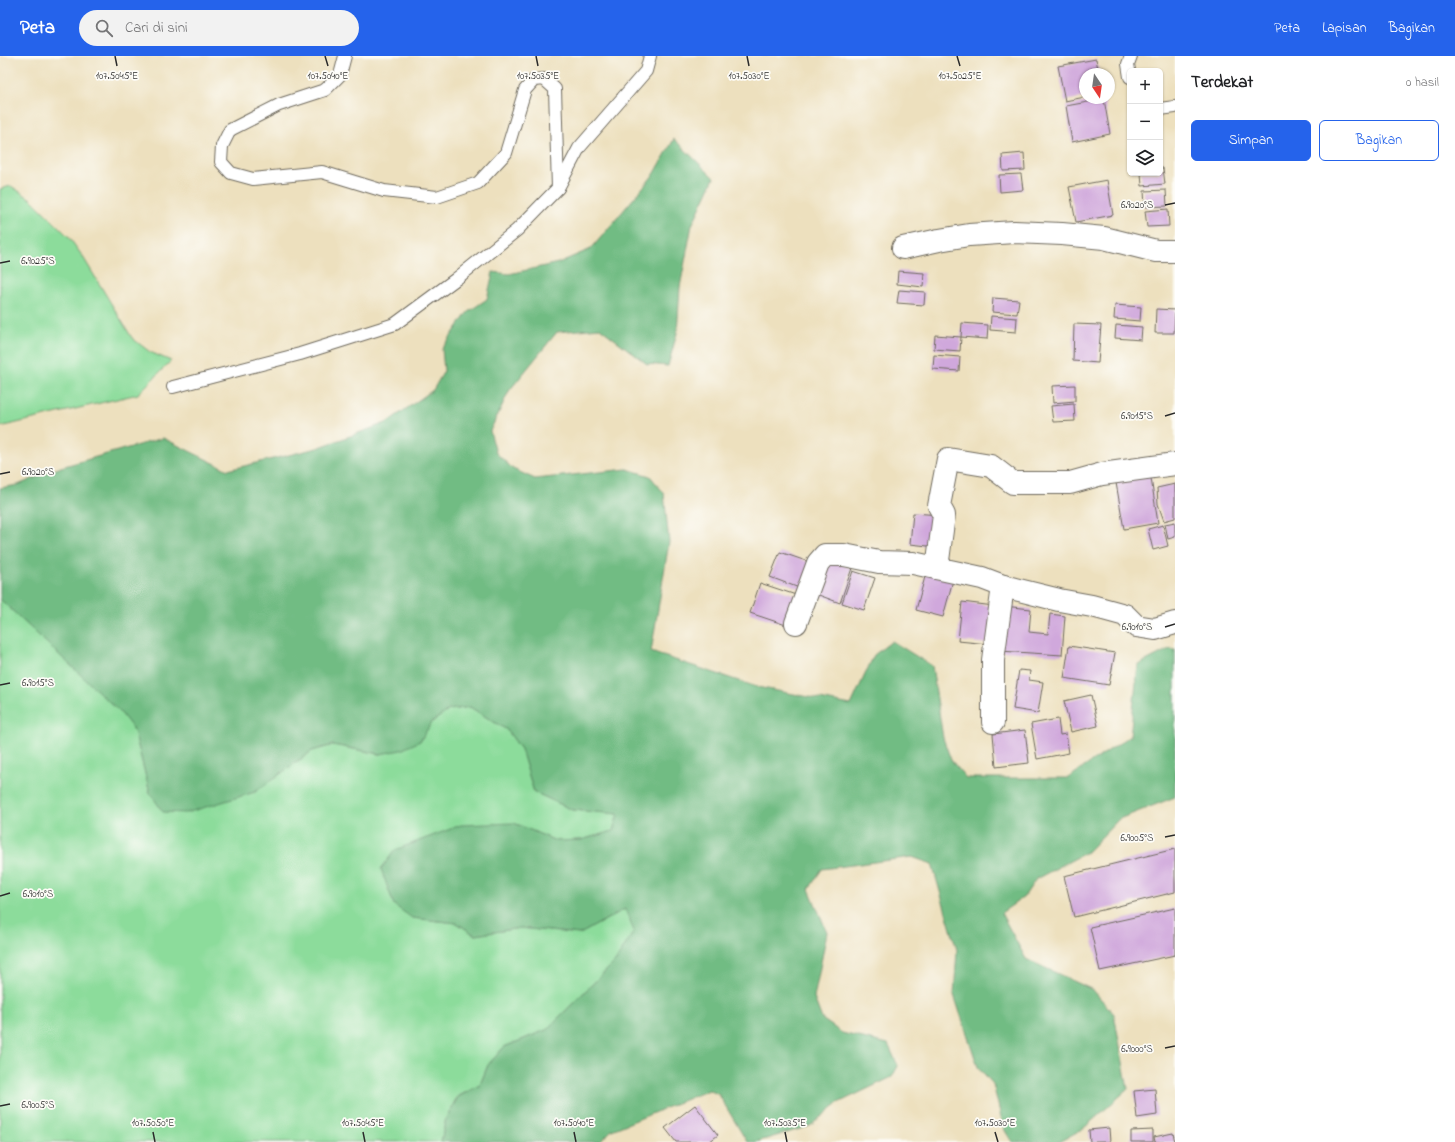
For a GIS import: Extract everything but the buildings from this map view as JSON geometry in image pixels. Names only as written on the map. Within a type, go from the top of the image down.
[{"type":"street","points":[[903,248],[954,237],[1014,232],[1104,238],[1156,251],[1175,251]]},
{"type":"street","points":[[937,568],[944,514],[939,506],[948,459],[991,466],[1013,483],[1070,483],[1102,474],[1175,464]]},
{"type":"street","points":[[796,623],[818,564],[825,555],[844,555],[879,562],[913,563],[982,578],[1003,586],[1125,615],[1136,626],[1156,629],[1175,623]]},
{"type":"street","points":[[993,722],[993,660],[1003,586]]},
{"type":"lane","points":[[345,56],[340,74],[325,90],[279,105],[230,130],[222,146],[221,162],[231,173],[253,179],[322,172],[384,191],[437,197],[478,183],[506,153],[525,90],[534,80],[544,79],[555,89],[558,188]]},
{"type":"lane","points":[[173,387],[300,354],[395,324],[456,279],[517,230],[558,188],[579,148],[646,71],[650,56]]},
{"type":"lane","points":[[1129,68],[1128,64],[1131,56]]},
{"type":"lane","points":[[1163,109],[1175,107]]},
{"type":"green space","points":[[674,139],[714,178],[692,225],[680,287],[677,333],[668,366],[647,364],[600,328],[557,332],[509,391],[490,431],[496,453],[513,469],[535,479],[627,469],[650,476],[664,493],[669,542],[651,652],[757,687],[851,705],[874,655],[892,641],[932,666],[943,738],[951,760],[966,778],[1068,778],[1130,736],[1138,665],[1169,649],[1175,650],[1175,797],[1119,819],[1087,852],[1036,879],[1024,897],[1001,913],[1026,959],[1093,990],[1114,1014],[1128,1089],[1084,1128],[1059,1142],[1012,1142],[1004,1129],[993,1084],[978,1067],[954,995],[957,950],[932,864],[912,857],[822,869],[809,889],[827,932],[814,998],[822,1019],[842,1033],[888,1044],[898,1066],[892,1077],[838,1103],[810,1126],[756,1142],[747,1142],[719,1095],[709,1090],[612,1130],[600,1142],[441,1142],[446,1118],[458,1097],[480,1085],[488,1065],[504,1047],[546,1030],[615,962],[634,931],[625,909],[580,934],[520,928],[475,935],[457,923],[412,918],[394,905],[381,869],[395,850],[461,825],[514,823],[556,841],[581,840],[613,831],[618,814],[573,810],[534,792],[521,749],[507,730],[470,707],[449,710],[432,722],[420,741],[401,750],[380,754],[333,745],[312,751],[255,792],[186,813],[163,812],[150,793],[134,730],[120,712],[0,599],[0,488],[18,485],[61,467],[163,438],[228,470],[317,448],[386,423],[433,390],[444,371],[442,349],[468,312],[487,299],[493,272],[509,274],[558,263],[591,249],[655,173]]},
{"type":"green space","points":[[11,186],[31,199],[68,236],[83,257],[132,338],[150,352],[171,361],[138,394],[0,427],[0,189]]},
{"type":"green space","points":[[0,599],[120,711],[134,730],[150,793],[255,792],[312,751],[333,745],[380,754],[420,741],[432,722],[449,710],[470,707],[507,730],[521,749],[534,792],[573,810],[618,814],[613,831],[581,840],[556,841],[514,823],[412,918],[457,923],[475,935],[520,928],[580,934],[625,909],[635,931],[615,962],[546,1030],[504,1047],[488,1065],[480,1085],[457,1097],[446,1118],[441,1142],[0,1142]]}]
